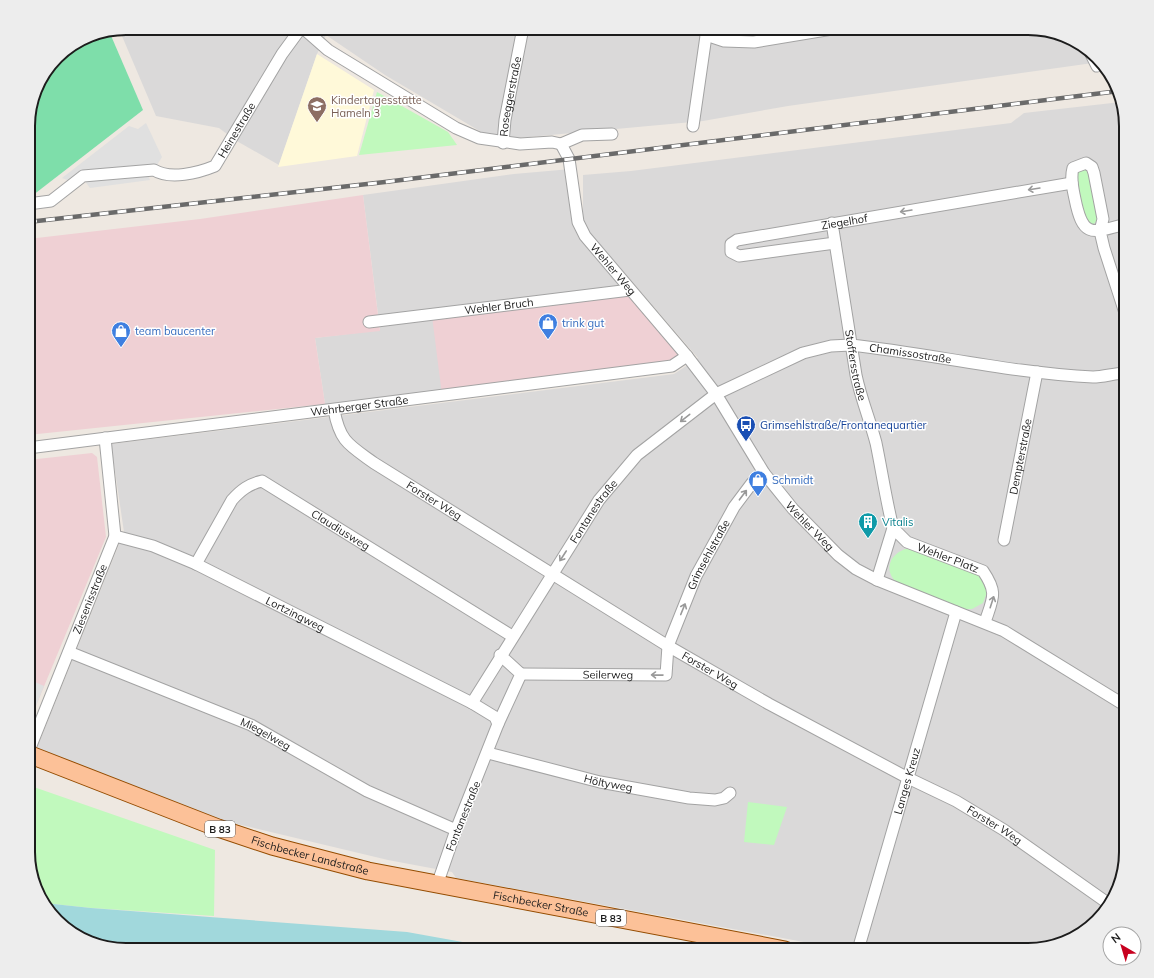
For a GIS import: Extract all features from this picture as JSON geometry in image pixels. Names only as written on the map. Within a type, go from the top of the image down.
[{"type":"main road","name":"Fischbecker Landstraße","points":[[35,757],[218,828],[272,846],[368,871],[438,885]]},
{"type":"main road","name":"Fischbecker Straße","points":[[438,885],[748,943]]},
{"type":"street","name":"Heinestraße","points":[[35,203],[52,201],[84,176],[154,170],[162,174],[171,174],[204,171],[215,166],[282,54],[297,35]]},
{"type":"street","name":"Heinestraße","points":[[310,35],[340,58],[456,128],[479,138],[503,143],[520,144],[552,142],[561,144]]},
{"type":"street","name":"Roseggerstraße","points":[[503,143],[505,120],[523,35]]},
{"type":"street","points":[[693,126],[707,35]]},
{"type":"street","points":[[713,35],[724,41],[754,42],[796,35]]},
{"type":"street","points":[[561,144],[582,135],[612,134]]},
{"type":"street","name":"Wehler Weg","points":[[561,144],[569,160],[571,169],[578,222],[594,248],[687,356],[716,394],[764,473],[793,509],[838,555],[856,569],[877,580],[985,622],[1021,641],[1119,702]]},
{"type":"street","points":[[1119,226],[1100,231],[1089,229],[1081,222],[1072,183],[1073,168],[1086,163],[1092,167],[1103,219],[1100,231],[1119,294]]},
{"type":"street","name":"Ziegelhof","points":[[836,243],[739,256],[731,252],[731,244],[737,240],[1072,183]]},
{"type":"street","name":"Stoffersstraße","points":[[832,223],[861,399],[876,443],[885,495],[893,528]]},
{"type":"street","name":"Wehler Bruch","points":[[368,322],[630,290]]},
{"type":"street","name":"Chamissostraße","points":[[716,394],[802,353],[831,346],[851,344],[1036,372],[1095,377],[1119,373]]},
{"type":"street","name":"Wehrberger Straße","points":[[35,447],[672,366],[687,356]]},
{"type":"street","name":"Chamissostraße","points":[[1113,373],[1119,368]]},
{"type":"street","name":"Dempterstraße","points":[[1004,540],[1036,372]]},
{"type":"street","name":"Fontanestraße","points":[[472,703],[512,636],[599,500],[638,455],[716,394]]},
{"type":"street","name":"Forster Weg","points":[[334,410],[338,428],[349,445],[551,574],[668,646],[769,704],[908,778],[956,801],[997,826],[1105,901]]},
{"type":"street","name":"Ziesenisstraße","points":[[35,737],[115,536],[105,438]]},
{"type":"street","name":"Grimsehlstraße","points":[[668,646],[696,576],[734,507],[752,483],[764,473]]},
{"type":"street","name":"Claudiusweg","points":[[196,564],[232,500],[240,490],[262,481],[512,636]]},
{"type":"street","points":[[877,580],[893,528]]},
{"type":"street","name":"Wehler Platz","points":[[893,528],[907,542],[983,571],[990,581],[994,595],[985,622]]},
{"type":"street","name":"Lortzingweg","points":[[115,536],[153,546],[196,564],[472,703]]},
{"type":"street","name":"Langes Kreuz","points":[[860,943],[956,612]]},
{"type":"street","name":"Seilerweg","points":[[521,674],[666,675],[668,646]]},
{"type":"street","name":"Miegelweg","points":[[69,652],[251,725],[367,791],[456,830]]},
{"type":"street","points":[[500,656],[521,674]]},
{"type":"street","name":"Fontanestraße","points":[[438,885],[456,830],[488,753],[498,724],[521,674]]},
{"type":"street","points":[[472,703],[495,717],[498,724]]},
{"type":"street","name":"Höltyweg","points":[[488,753],[600,782],[689,798],[715,800],[724,798],[730,793]]},
{"type":"shaded area","points":[[122,35],[326,35],[317,54],[279,165],[235,140],[219,128],[156,116]]},
{"type":"shaded area","points":[[326,35],[1028,35],[1046,37],[1068,44],[1079,50],[1093,63],[788,106],[703,121],[518,138],[483,133],[385,75]]},
{"type":"shaded area","points":[[317,54],[374,90],[357,156],[278,167]]},
{"type":"shaded area","points":[[1116,103],[1119,126],[1119,852],[1117,870],[1107,898],[1088,920],[1074,931],[1057,938],[1034,943],[809,943],[456,878],[452,872],[388,860],[221,820],[37,748],[124,532],[111,444],[674,374],[698,358],[590,233],[583,221],[583,175],[631,171],[1011,123],[1024,113]]},
{"type":"shaded area","points":[[146,123],[162,157],[157,165],[147,173],[150,180],[90,188],[84,180],[78,184],[62,178],[129,126],[138,129]]},
{"type":"shaded area","points":[[571,169],[578,223],[630,290],[442,395],[334,410],[325,404],[315,338],[380,330],[363,195],[514,174]]},
{"type":"shaded area","points":[[363,195],[380,331],[315,338],[325,404],[35,434],[35,238],[200,219]]},
{"type":"shaded area","points":[[630,290],[687,356],[672,366],[442,395],[432,316]]},
{"type":"shaded area","points":[[92,453],[97,457],[106,537],[35,708],[35,459]]},
{"type":"shaded area","points":[[35,682],[44,686],[35,708]]},
{"type":"green space","points":[[111,36],[143,110],[35,194],[35,120],[38,102],[50,75],[66,58],[80,47],[91,42]]},
{"type":"green space","points":[[377,92],[448,132],[457,145],[359,155]]},
{"type":"green space","points":[[1083,168],[1090,173],[1099,218],[1093,225],[1085,222],[1075,172]]},
{"type":"green space","points":[[905,549],[913,549],[980,575],[988,589],[983,603],[972,609],[965,609],[899,585],[891,575],[890,565],[894,556]]},
{"type":"green space","points":[[35,787],[215,850],[214,916],[91,908],[51,904],[44,892],[38,876],[35,858]]},
{"type":"green space","points":[[748,802],[787,807],[774,845],[744,842]]},
{"type":"water","points":[[51,904],[91,908],[407,932],[468,943],[120,943],[97,938],[80,931],[66,920]]},
{"type":"railway","points":[[35,221],[385,182],[1112,92]]},
{"type":"place","name":"Kindertagesstätte Hameln 3","points":[[317,123]]},
{"type":"place","name":"trink gut","points":[[548,340]]},
{"type":"place","name":"team baucenter","points":[[121,348]]},
{"type":"place","name":"Grimsehlstraße/Frontanequartier","points":[[746,442]]},
{"type":"place","name":"Schmidt","points":[[758,497]]},
{"type":"place","name":"Vitalis","points":[[868,539]]}]
